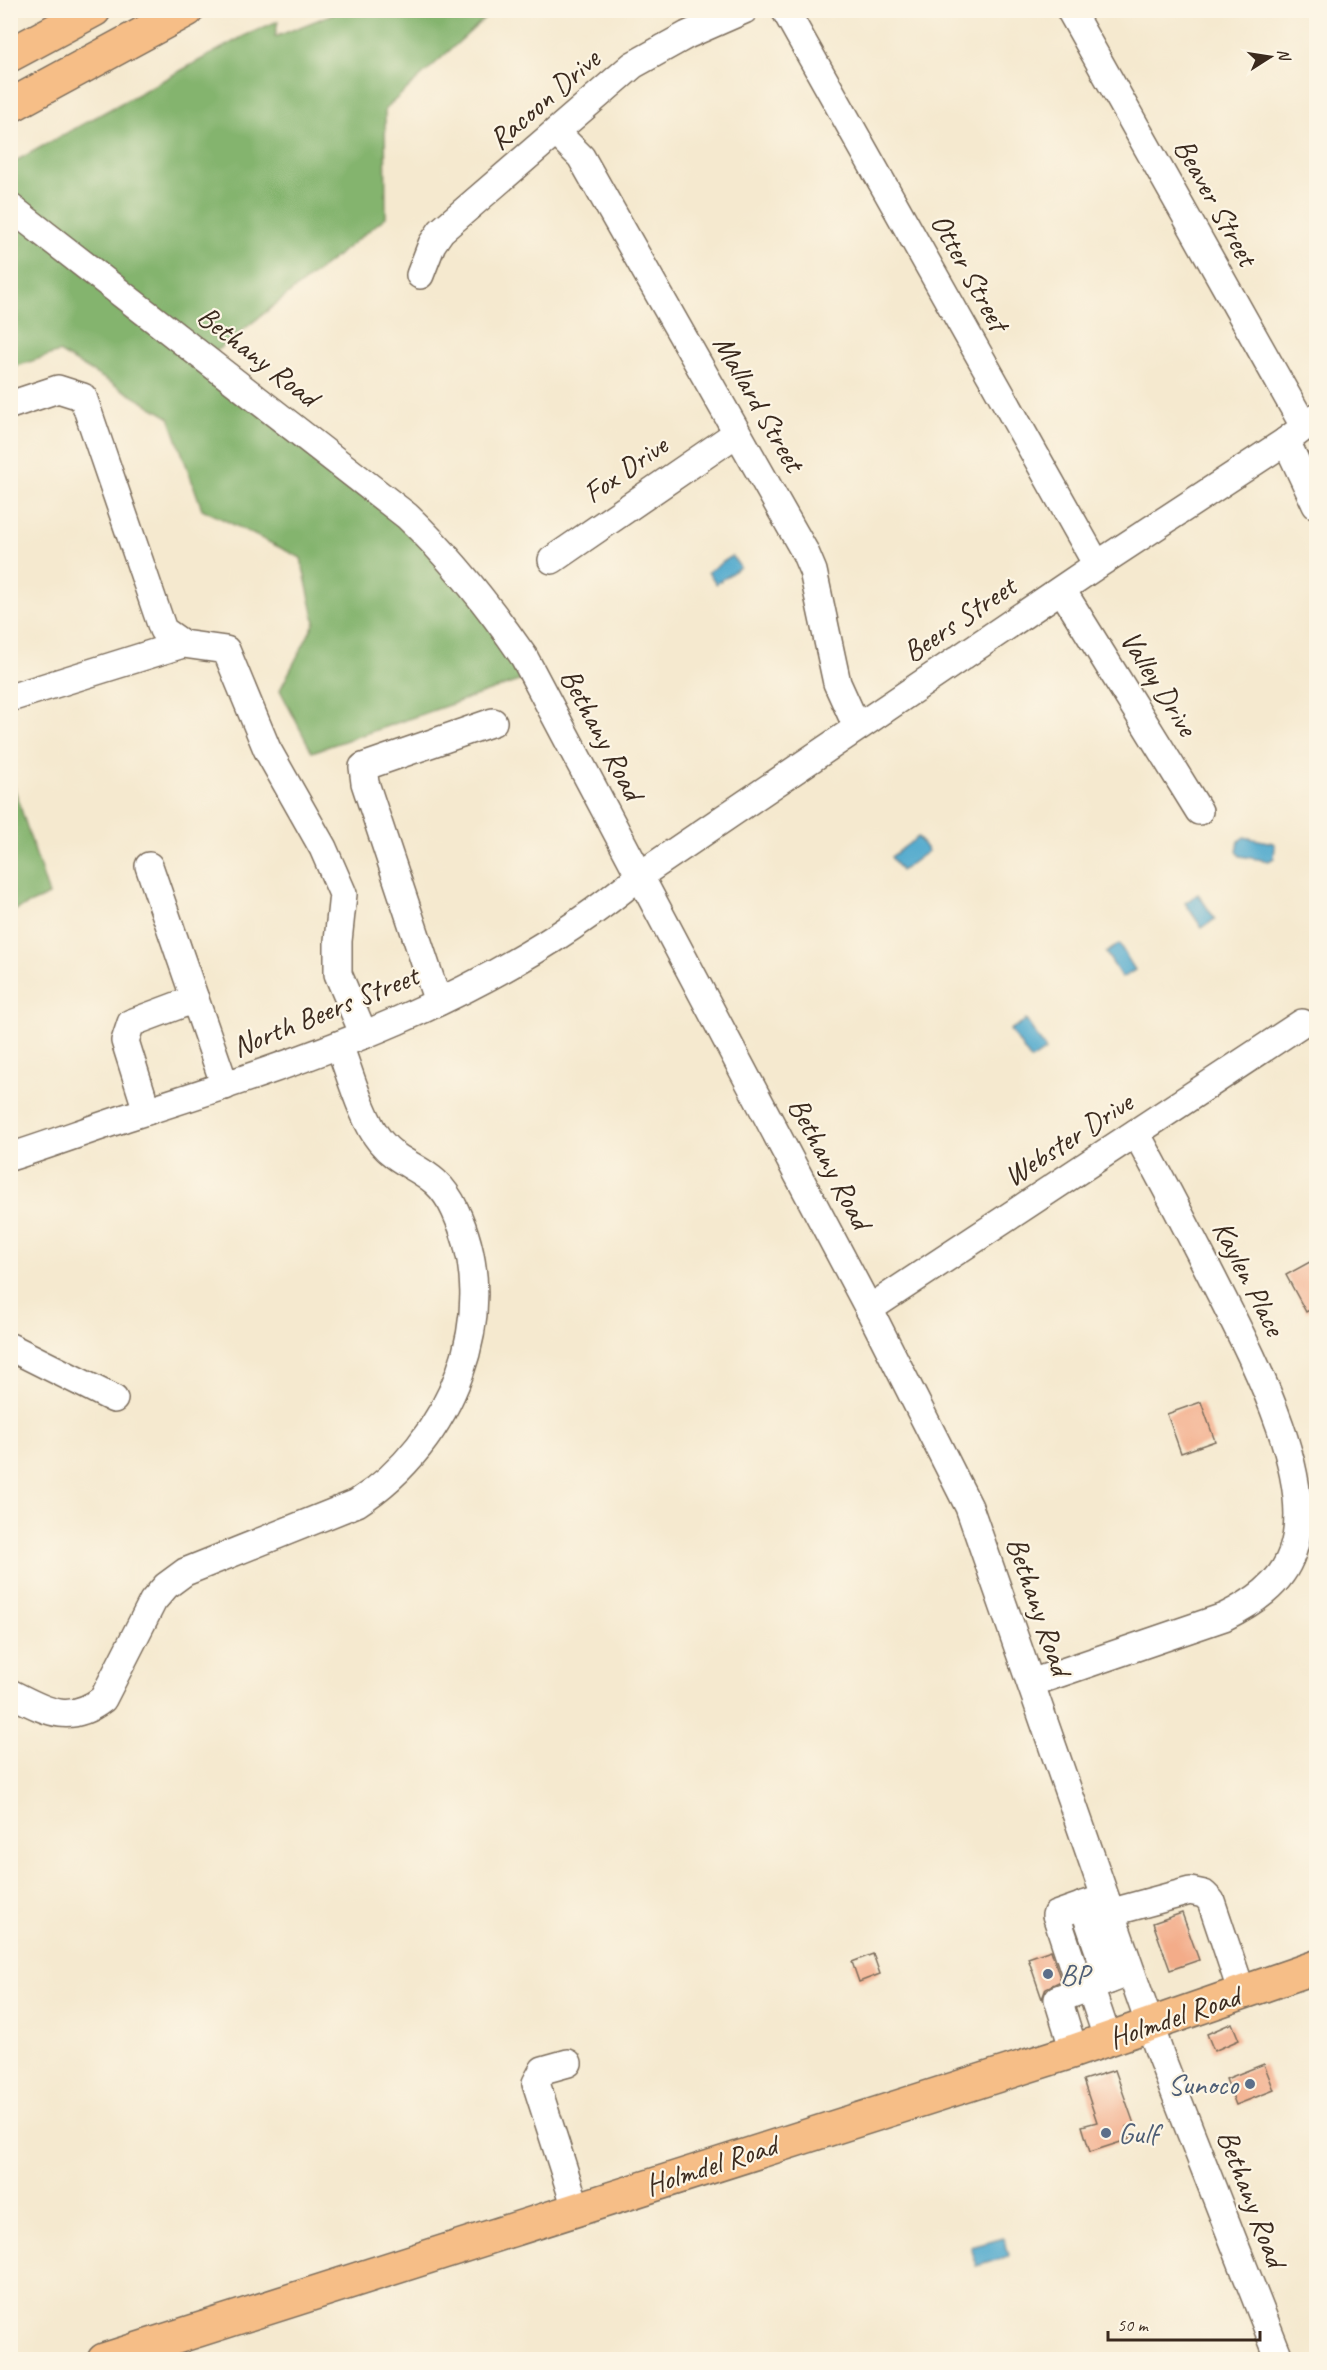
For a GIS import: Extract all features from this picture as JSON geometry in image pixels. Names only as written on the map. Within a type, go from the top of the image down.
[{"type":"main road","points":[[10,55],[94,10]]},
{"type":"main road","points":[[10,106],[187,10]]},
{"type":"main road","name":"Holmdel Road","points":[[104,2360],[1108,2040],[1317,1967]]},
{"type":"street","name":"Racoon Drive","points":[[420,275],[432,244],[441,231],[557,133],[614,81],[651,54],[744,10]]},
{"type":"street","name":"Otter Street","points":[[785,10],[1097,565]]},
{"type":"street","name":"Beaver Street","points":[[1070,10],[1302,428],[1317,505]]},
{"type":"street","name":"Mallard Street","points":[[557,133],[581,157],[813,570],[837,683],[857,727]]},
{"type":"street","name":"Bethany Road","points":[[10,207],[376,489],[439,546],[485,602],[524,657],[869,1309],[969,1507],[1031,1683],[1099,1905],[1103,1982],[1150,2026],[1280,2360]]},
{"type":"street","points":[[10,405],[58,389],[83,397],[163,630],[183,644]]},
{"type":"street","name":"Beers Street","points":[[639,876],[1302,428]]},
{"type":"street","name":"Fox Drive","points":[[552,560],[737,433]]},
{"type":"street","name":"Valley Drive","points":[[1062,590],[1199,811]]},
{"type":"street","points":[[10,698],[183,644],[226,650],[267,749],[323,848],[342,894],[338,975],[363,1035]]},
{"type":"street","points":[[438,1002],[365,783],[363,767],[493,722]]},
{"type":"street","points":[[149,866],[225,1086]]},
{"type":"street","name":"North Beers Street","points":[[10,1157],[225,1086],[339,1045],[438,1002],[500,970],[606,904],[639,876]]},
{"type":"street","points":[[147,1111],[125,1041],[130,1023],[195,999]]},
{"type":"street","name":"Webster Drive","points":[[869,1309],[1302,1023]]},
{"type":"street","points":[[10,1693],[49,1712],[63,1714],[89,1710],[103,1699],[153,1601],[166,1586],[185,1572],[357,1503],[375,1492],[398,1471],[439,1418],[452,1395],[471,1332],[473,1273],[456,1211],[434,1178],[391,1151],[374,1132],[339,1045]]},
{"type":"street","name":"Kaylen Place","points":[[1031,1683],[1224,1617],[1248,1605],[1268,1589],[1287,1564],[1298,1525],[1298,1500],[1292,1472],[1266,1389],[1171,1197],[1136,1133]]},
{"type":"street","points":[[10,1347],[114,1399]]},
{"type":"street","points":[[1108,2040],[1103,1982],[1056,1915],[1099,1905],[1190,1892],[1204,1894],[1211,1901],[1242,1993]]},
{"type":"street","points":[[1074,2051],[1058,1999],[1103,1982]]},
{"type":"street","points":[[568,2063],[543,2070],[536,2083],[576,2208]]},
{"type":"green space","points":[[340,11],[493,11],[385,109],[386,217],[210,356],[427,528],[536,675],[312,752],[280,690],[315,622],[301,558],[202,509],[169,417],[59,352],[11,368],[10,164],[244,36],[278,21],[275,37]]},
{"type":"green space","points":[[11,778],[49,895],[10,912]]},
{"type":"water","points":[[732,556],[740,567],[716,584],[708,572]]},
{"type":"water","points":[[918,837],[928,851],[901,871],[891,857]]},
{"type":"water","points":[[1244,837],[1273,843],[1274,858],[1269,861],[1240,856],[1237,851],[1239,841]]},
{"type":"water","points":[[1198,894],[1215,919],[1202,928],[1185,903]]},
{"type":"water","points":[[1119,944],[1135,970],[1122,978],[1106,953]]},
{"type":"water","points":[[1026,1020],[1046,1050],[1031,1060],[1010,1030]]},
{"type":"water","points":[[1004,2238],[1009,2256],[977,2266],[971,2247]]},
{"type":"building","points":[[1317,1258],[1317,1306],[1306,1312],[1286,1275]]},
{"type":"building","points":[[1201,1402],[1215,1441],[1181,1453],[1167,1414]]},
{"type":"building","points":[[1182,1913],[1199,1960],[1170,1970],[1153,1923]]},
{"type":"building","name":"BP","points":[[1051,1950],[1061,1981],[1046,1988],[1042,1999],[1028,1958]]},
{"type":"building","points":[[873,1954],[880,1974],[859,1982],[852,1962]]},
{"type":"building","points":[[1232,2023],[1239,2040],[1214,2051],[1207,2034]]},
{"type":"building","name":"Sunoco","points":[[1264,2064],[1274,2090],[1236,2105],[1226,2079]]},
{"type":"building","points":[[1115,2070],[1134,2124],[1126,2127],[1130,2139],[1090,2152],[1082,2126],[1097,2122],[1083,2080]]},
{"type":"place","name":"BP","points":[[1048,1974]]},
{"type":"place","name":"Sunoco","points":[[1250,2084]]},
{"type":"place","name":"Gulf","points":[[1106,2133]]}]
